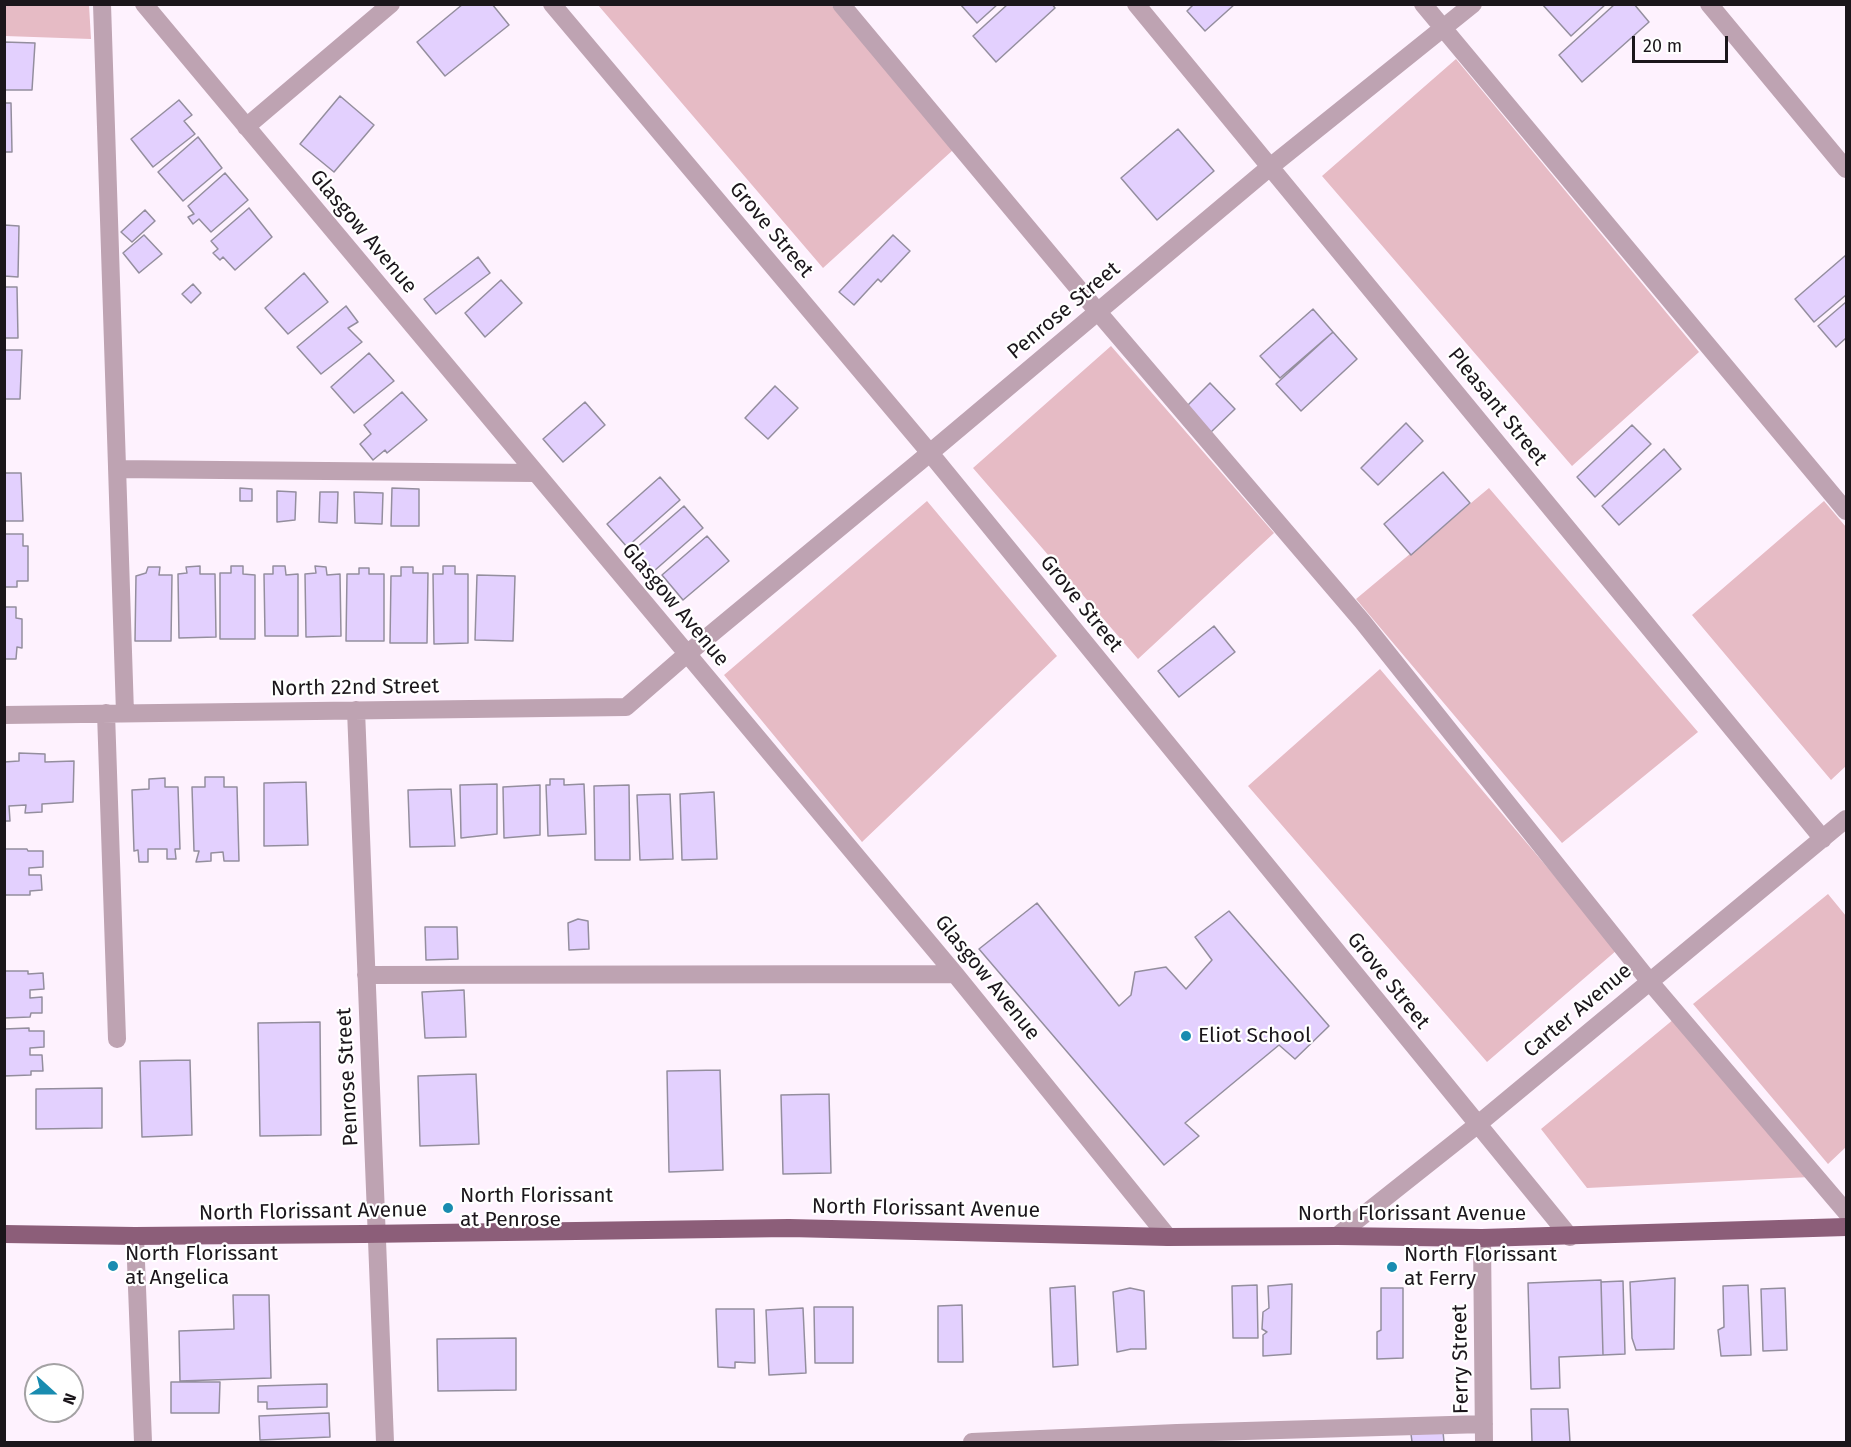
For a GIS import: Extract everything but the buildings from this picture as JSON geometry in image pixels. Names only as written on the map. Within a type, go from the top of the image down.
[{"type":"main road","name":"North Florissant Avenue","points":[[4,1234],[135,1236],[789,1228],[1168,1237],[1482,1238],[1846,1227]]},
{"type":"street","points":[[102,4],[125,713]]},
{"type":"street","name":"Glasgow Avenue","points":[[144,4],[955,974],[1168,1237]]},
{"type":"street","points":[[246,127],[392,4]]},
{"type":"street","name":"Grove Street","points":[[552,4],[930,453],[1570,1237]]},
{"type":"street","points":[[841,4],[1098,312],[1362,621],[1650,982],[1846,1212]]},
{"type":"street","name":"Pleasant Street","points":[[1136,4],[1822,839]]},
{"type":"street","points":[[1423,4],[1846,511]]},
{"type":"street","name":"Penrose Street","points":[[687,654],[1270,167],[1473,4]]},
{"type":"street","points":[[1709,4],[1846,169]]},
{"type":"street","points":[[117,469],[536,473]]},
{"type":"street","name":"North 22nd Street","points":[[4,715],[626,707],[687,654]]},
{"type":"street","name":"Penrose Street","points":[[356,710],[385,1443]]},
{"type":"street","points":[[106,713],[117,1038]]},
{"type":"street","name":"Carter Avenue","points":[[1337,1236],[1477,1125],[1846,819]]},
{"type":"street","points":[[366,975],[955,974]]},
{"type":"street","points":[[135,1236],[143,1443]]},
{"type":"street","name":"Ferry Street","points":[[1482,1238],[1484,1443]]},
{"type":"street","points":[[972,1443],[1177,1432],[1484,1424]]},
{"type":"shaded area","points":[[5,4],[89,5],[91,39],[5,36]]},
{"type":"shaded area","points":[[598,5],[831,5],[953,150],[823,268]]},
{"type":"shaded area","points":[[1456,59],[1699,352],[1572,466],[1322,176]]},
{"type":"shaded area","points":[[1111,346],[1274,533],[1138,659],[973,468]]},
{"type":"shaded area","points":[[1489,488],[1698,732],[1562,843],[1356,599]]},
{"type":"shaded area","points":[[927,501],[1057,656],[862,842],[724,675]]},
{"type":"shaded area","points":[[1824,501],[1846,527],[1846,766],[1831,780],[1692,615]]},
{"type":"shaded area","points":[[1380,669],[1617,950],[1487,1062],[1248,786]]},
{"type":"shaded area","points":[[1828,894],[1846,916],[1846,1147],[1828,1164],[1693,1004]]},
{"type":"shaded area","points":[[1674,1019],[1810,1177],[1587,1188],[1541,1129]]},
{"type":"place","name":"Eliot School","points":[[1186,1036]]},
{"type":"place","name":"North Florissant at Penrose","points":[[448,1208]]},
{"type":"place","name":"North Florissant at Angelica","points":[[113,1266]]},
{"type":"place","name":"North Florissant at Ferry","points":[[1392,1267]]}]
